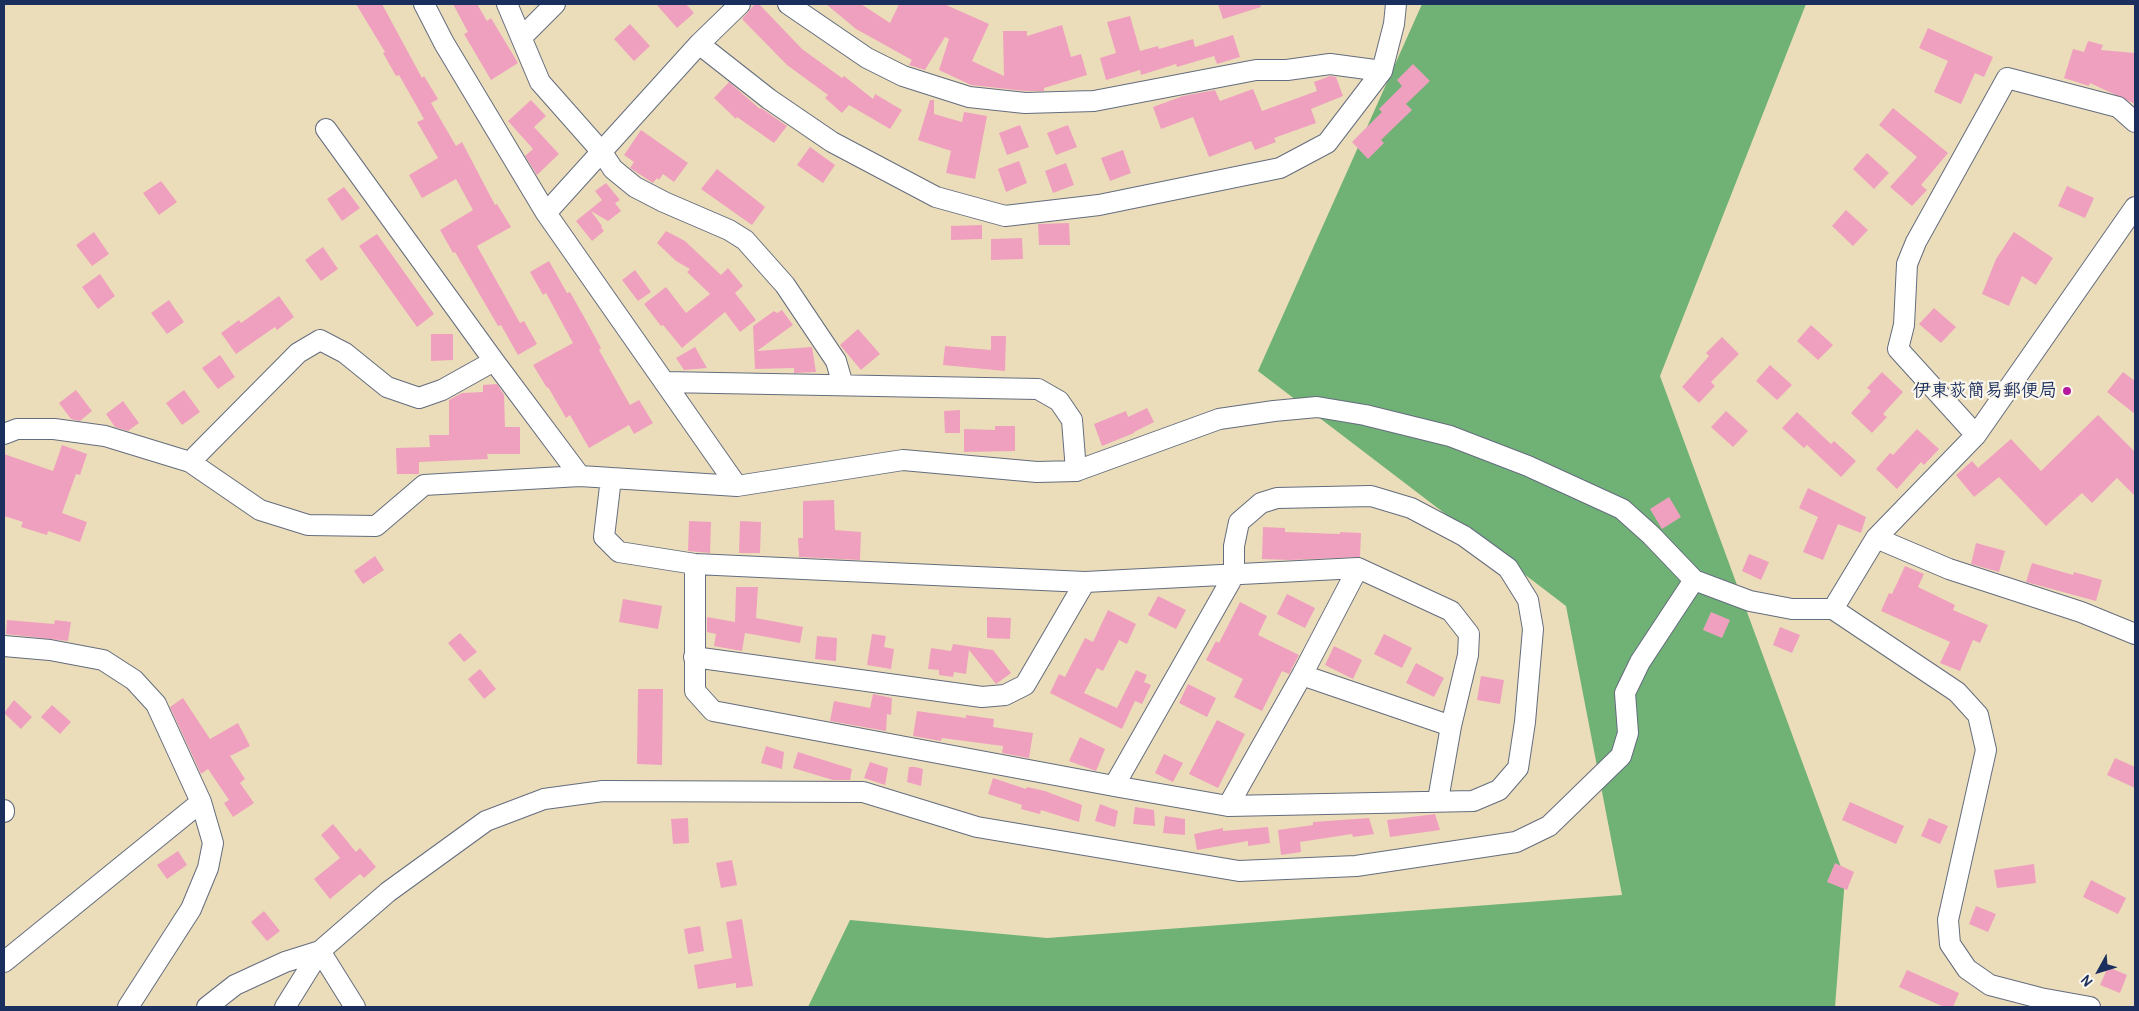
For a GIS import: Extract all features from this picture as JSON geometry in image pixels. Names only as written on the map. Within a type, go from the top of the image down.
[{"type":"street","points":[[424,4],[444,43],[546,213],[738,486]]},
{"type":"street","points":[[507,4],[540,82],[601,151],[613,169],[635,187],[664,202],[729,230],[758,253],[785,285],[836,361],[843,385]]},
{"type":"street","points":[[522,37],[555,4]]},
{"type":"street","points":[[546,213],[699,44],[740,4]]},
{"type":"street","points":[[788,4],[867,58],[903,76],[969,97],[1025,103],[1094,101],[1256,70],[1287,70],[1330,64],[1382,71]]},
{"type":"street","points":[[699,44],[770,99],[832,142],[936,197],[1005,216],[1099,205],[1280,168],[1327,143],[1382,71],[1394,24],[1396,4]]},
{"type":"street","points":[[1976,435],[1898,349],[1904,324],[1907,264],[1916,242],[2007,78],[2118,107],[2135,122]]},
{"type":"street","points":[[326,129],[580,476]]},
{"type":"street","points":[[1833,609],[1876,538],[1976,435],[2135,207]]},
{"type":"street","points":[[190,462],[298,353],[320,340],[345,352],[387,387],[419,398],[442,390],[494,361]]},
{"type":"street","points":[[664,382],[1038,389],[1059,402],[1072,420],[1076,471]]},
{"type":"street","points":[[4,434],[17,429],[54,429],[104,436],[190,462],[260,510],[308,525],[376,526],[424,485],[580,476],[738,486],[903,460],[1038,472],[1076,471],[1219,419],[1274,410],[1316,408],[1365,415],[1450,436],[1528,466],[1622,509],[1651,535],[1694,580],[1750,601],[1792,608],[1833,609],[1957,692],[1978,714],[1986,750],[1948,920],[1950,944],[1967,969],[1990,984],[2040,998],[2090,1007]]},
{"type":"street","points":[[611,478],[604,537],[619,552],[695,564],[1085,582],[1358,568],[1452,611],[1469,634],[1468,655],[1451,726],[1438,800]]},
{"type":"street","points":[[695,564],[695,691],[713,711],[1114,786],[1228,806],[1438,800],[1473,801],[1499,790],[1518,768],[1525,722],[1533,629],[1528,600],[1508,568],[1464,536],[1411,508],[1371,496],[1277,498],[1261,503],[1239,522],[1234,546],[1234,575],[1114,786]]},
{"type":"street","points":[[1876,538],[1949,569],[2081,612],[2135,634]]},
{"type":"street","points":[[1228,806],[1302,675],[1358,568]]},
{"type":"street","points":[[284,1007],[320,951],[388,892],[486,821],[544,799],[603,791],[863,792],[977,827],[1239,871],[1356,866],[1516,842],[1549,826],[1621,756],[1628,733],[1625,693],[1640,662],[1694,580]]},
{"type":"street","points":[[694,657],[982,697],[1005,695],[1024,685],[1085,582]]},
{"type":"street","points":[[4,646],[50,650],[103,660],[134,680],[156,704],[201,802],[213,843],[208,868],[191,909],[132,1006]]},
{"type":"street","points":[[1302,675],[1451,726]]},
{"type":"street","points":[[4,962],[201,802]]},
{"type":"street","points":[[207,1007],[236,985],[285,962],[320,951]]},
{"type":"street","points":[[320,951],[355,1007]]},
{"type":"green space","points":[[1422,4],[1806,4],[1660,376],[1845,878],[1835,1007],[808,1007],[850,920],[1047,938],[1622,895],[1566,606],[1258,371]]},
{"type":"building","points":[[356,4],[382,4],[422,78],[424,76],[438,99],[431,103],[456,146],[462,142],[495,205],[497,204],[511,227],[477,246],[520,323],[524,321],[537,344],[518,355],[501,325],[498,326],[440,230],[473,210],[456,179],[422,198],[409,175],[438,158],[417,122],[424,119],[399,75],[396,76],[383,53],[385,52]]},
{"type":"building","points":[[453,4],[477,4],[487,21],[491,18],[518,63],[491,80],[464,34],[468,32]]},
{"type":"building","points":[[656,4],[686,4],[694,13],[677,28]]},
{"type":"building","points":[[755,4],[759,4],[802,49],[842,78],[844,76],[873,99],[875,94],[902,110],[890,129],[849,105],[842,113],[825,98],[828,95],[787,65],[742,19]]},
{"type":"building","points":[[826,4],[861,4],[890,23],[899,4],[944,4],[989,24],[972,61],[1004,76],[1003,31],[1027,31],[1027,36],[1062,25],[1071,57],[1081,54],[1087,75],[1044,88],[1044,91],[1025,91],[971,85],[939,70],[949,39],[945,37],[925,70],[909,65],[912,60],[856,29]]},
{"type":"building","points":[[1218,4],[1260,4],[1261,7],[1223,19]]},
{"type":"building","points":[[1130,16],[1140,51],[1158,46],[1159,49],[1193,39],[1195,47],[1233,35],[1240,57],[1217,64],[1214,56],[1177,67],[1176,64],[1141,75],[1140,70],[1106,80],[1100,58],[1116,53],[1107,22]]},
{"type":"building","points":[[630,24],[650,46],[634,61],[614,39]]},
{"type":"building","points":[[1928,28],[1993,57],[1984,77],[1975,73],[1961,104],[1934,92],[1948,61],[1919,48]]},
{"type":"building","points":[[2088,41],[2103,45],[2101,50],[2135,53],[2135,104],[2090,83],[2089,86],[2064,78],[2073,49],[2084,52]]},
{"type":"building","points":[[1413,64],[1430,81],[1406,104],[1412,110],[1381,140],[1384,143],[1368,159],[1352,142],[1382,112],[1379,109],[1402,86],[1397,80]]},
{"type":"building","points":[[1330,76],[1336,77],[1343,96],[1311,109],[1316,123],[1274,138],[1276,142],[1255,150],[1251,141],[1209,157],[1193,117],[1161,129],[1153,107],[1183,96],[1215,90],[1220,101],[1253,89],[1262,111],[1317,91],[1314,82]]},
{"type":"building","points":[[729,82],[760,109],[787,126],[774,143],[737,117],[736,119],[714,98]]},
{"type":"building","points":[[531,100],[546,116],[534,127],[559,154],[537,175],[525,156],[533,149],[508,121]]},
{"type":"building","points":[[930,100],[934,100],[934,114],[962,122],[964,112],[987,116],[975,179],[946,173],[951,151],[918,140]]},
{"type":"building","points":[[1893,108],[1948,153],[1921,185],[1927,190],[1912,206],[1890,187],[1917,157],[1879,125]]},
{"type":"building","points":[[1020,125],[1029,147],[1007,155],[999,133]]},
{"type":"building","points":[[1068,125],[1077,147],[1056,155],[1047,133]]},
{"type":"building","points":[[641,130],[688,163],[674,182],[663,174],[659,180],[657,178],[653,183],[630,168],[634,162],[624,155]]},
{"type":"building","points":[[810,147],[835,165],[823,183],[797,165]]},
{"type":"building","points":[[1123,150],[1131,173],[1110,181],[1101,158]]},
{"type":"building","points":[[1867,153],[1889,173],[1874,189],[1853,169]]},
{"type":"building","points":[[1019,161],[1027,183],[1006,192],[998,169]]},
{"type":"building","points":[[1066,163],[1074,185],[1053,193],[1045,171]]},
{"type":"building","points":[[717,169],[765,207],[752,225],[701,189]]},
{"type":"building","points":[[161,181],[177,202],[159,215],[143,193]]},
{"type":"building","points":[[606,183],[620,200],[615,203],[621,211],[608,221],[591,211],[604,231],[592,241],[576,221],[602,200],[595,191]]},
{"type":"building","points":[[2067,186],[2094,198],[2085,218],[2058,206]]},
{"type":"building","points":[[344,187],[360,208],[342,221],[327,199]]},
{"type":"building","points":[[1846,210],[1868,230],[1853,246],[1832,226]]},
{"type":"building","points":[[1069,223],[1070,245],[1039,245],[1038,224]]},
{"type":"building","points":[[982,225],[982,239],[951,240],[951,226]]},
{"type":"building","points":[[666,231],[685,241],[721,275],[728,268],[743,286],[735,293],[756,320],[740,332],[725,312],[682,348],[663,325],[661,326],[644,304],[666,287],[686,313],[710,294],[687,272],[690,269],[676,261],[657,243]]},
{"type":"building","points":[[94,232],[109,254],[92,266],[76,245]]},
{"type":"building","points":[[2014,232],[2053,258],[2036,285],[2022,276],[2009,306],[1982,294],[1996,259]]},
{"type":"building","points":[[377,234],[434,314],[417,327],[359,246]]},
{"type":"building","points":[[1022,238],[1023,259],[991,260],[991,239]]},
{"type":"building","points":[[323,247],[338,269],[321,281],[305,260]]},
{"type":"building","points":[[549,261],[567,293],[570,292],[583,315],[601,348],[599,350],[630,405],[639,400],[653,423],[634,434],[629,425],[589,448],[570,415],[566,418],[533,365],[573,343],[546,293],[543,295],[530,272]]},
{"type":"building","points":[[635,270],[651,292],[638,301],[622,280]]},
{"type":"building","points":[[100,274],[115,296],[98,309],[82,287]]},
{"type":"building","points":[[279,296],[294,317],[277,330],[275,327],[236,354],[221,333],[239,320],[241,323]]},
{"type":"building","points":[[169,300],[184,322],[167,334],[151,313]]},
{"type":"building","points":[[1934,308],[1956,327],[1941,343],[1919,324]]},
{"type":"building","points":[[782,310],[793,325],[757,351],[812,347],[816,372],[794,373],[794,368],[755,369],[753,326],[774,311],[777,313]]},
{"type":"building","points":[[1811,325],[1833,345],[1818,360],[1797,341]]},
{"type":"building","points":[[858,329],[880,354],[861,370],[840,345]]},
{"type":"building","points":[[431,334],[453,334],[453,360],[431,361]]},
{"type":"building","points":[[991,336],[1006,336],[1005,371],[943,365],[945,346],[991,350]]},
{"type":"building","points":[[1722,337],[1739,354],[1711,382],[1715,386],[1699,403],[1682,387],[1709,356],[1706,353]]},
{"type":"building","points":[[695,347],[707,368],[684,370],[676,358]]},
{"type":"building","points":[[220,355],[235,377],[218,389],[202,368]]},
{"type":"building","points":[[1770,365],[1792,385],[1777,400],[1756,381]]},
{"type":"building","points":[[1882,372],[1903,392],[1883,414],[1887,417],[1872,433],[1851,413],[1871,391],[1867,388]]},
{"type":"building","points":[[2123,372],[2135,381],[2135,414],[2107,392]]},
{"type":"building","points":[[497,384],[504,395],[505,427],[520,427],[520,454],[487,454],[488,459],[419,462],[419,474],[397,474],[396,448],[430,447],[429,435],[449,435],[449,400],[462,393],[483,392],[483,385]]},
{"type":"building","points":[[76,390],[92,411],[80,421],[71,419],[59,403]]},
{"type":"building","points":[[184,390],[200,412],[182,425],[166,403]]},
{"type":"building","points":[[123,401],[139,423],[128,431],[115,427],[106,414]]},
{"type":"building","points":[[1147,408],[1154,422],[1134,433],[1102,446],[1094,424],[1126,411],[1128,417]]},
{"type":"building","points":[[960,410],[960,433],[945,433],[944,411]]},
{"type":"building","points":[[1726,411],[1748,431],[1733,447],[1711,427]]},
{"type":"building","points":[[1797,412],[1831,444],[1834,441],[1856,461],[1841,477],[1807,445],[1804,448],[1782,428]]},
{"type":"building","points":[[2098,415],[2135,452],[2135,496],[2117,478],[2092,503],[2082,493],[2046,526],[1999,477],[1974,497],[1956,475],[1972,461],[1978,468],[2011,439],[2041,471]]},
{"type":"building","points":[[995,426],[1015,426],[1015,451],[964,452],[964,429],[995,430]]},
{"type":"building","points":[[1917,429],[1939,449],[1924,465],[1921,462],[1897,489],[1876,469],[1890,453],[1893,455]]},
{"type":"building","points":[[62,445],[87,454],[80,475],[76,474],[62,513],[87,522],[80,542],[48,531],[47,535],[21,527],[23,522],[4,516],[4,454],[53,471]]},
{"type":"building","points":[[1808,488],[1866,517],[1861,533],[1838,524],[1823,560],[1803,552],[1818,517],[1799,508]]},
{"type":"building","points":[[1669,497],[1681,517],[1662,529],[1650,509]]},
{"type":"building","points":[[834,500],[835,530],[861,532],[860,560],[799,557],[798,538],[803,538],[803,501]]},
{"type":"building","points":[[689,521],[711,522],[710,553],[688,551]]},
{"type":"building","points":[[740,521],[761,522],[760,553],[739,553]]},
{"type":"building","points":[[1263,527],[1285,528],[1285,532],[1361,533],[1360,557],[1290,560],[1262,559]]},
{"type":"building","points":[[1976,543],[2005,551],[1999,572],[1971,564]]},
{"type":"building","points":[[1749,554],[1769,562],[1761,580],[1742,571]]},
{"type":"building","points":[[375,556],[384,570],[363,584],[354,571]]},
{"type":"building","points":[[2032,563],[2073,575],[2074,572],[2102,580],[2096,601],[2026,582]]},
{"type":"building","points":[[1905,566],[1924,574],[1918,587],[1955,605],[1953,610],[1988,625],[1980,643],[1973,640],[1960,671],[1940,663],[1950,642],[1881,611],[1889,593],[1892,594]]},
{"type":"building","points":[[736,587],[758,587],[756,618],[803,627],[800,643],[745,633],[742,651],[714,646],[716,634],[707,632],[707,617],[735,622]]},
{"type":"building","points":[[1287,594],[1315,608],[1305,628],[1277,614]]},
{"type":"building","points":[[1158,596],[1186,610],[1176,629],[1148,615]]},
{"type":"building","points":[[623,599],[662,606],[658,629],[619,622]]},
{"type":"building","points":[[1240,602],[1267,616],[1258,635],[1299,655],[1289,674],[1282,671],[1262,711],[1234,697],[1243,679],[1206,660],[1216,641],[1219,643]]},
{"type":"building","points":[[1108,610],[1136,624],[1127,644],[1119,640],[1103,671],[1097,668],[1084,693],[1117,708],[1136,670],[1147,675],[1144,682],[1151,685],[1142,704],[1135,701],[1122,729],[1050,693],[1059,674],[1065,677],[1085,638],[1093,642]]},
{"type":"building","points":[[1711,612],[1730,620],[1722,638],[1703,630]]},
{"type":"building","points":[[987,617],[1011,618],[1010,639],[987,638]]},
{"type":"building","points":[[7,620],[54,624],[55,620],[71,622],[68,641],[6,634]]},
{"type":"building","points":[[1780,627],[1800,635],[1792,653],[1773,645]]},
{"type":"building","points":[[460,633],[477,652],[464,662],[448,643]]},
{"type":"building","points":[[872,634],[886,636],[884,647],[894,649],[891,669],[867,665]]},
{"type":"building","points":[[1384,634],[1412,648],[1402,668],[1374,654]]},
{"type":"building","points":[[817,636],[837,638],[836,661],[815,659]]},
{"type":"building","points":[[953,644],[993,650],[1011,673],[996,684],[969,650],[966,674],[954,672],[953,677],[939,675],[939,670],[928,669],[931,648],[951,651]]},
{"type":"building","points":[[1334,646],[1362,660],[1353,679],[1325,665]]},
{"type":"building","points":[[1416,663],[1444,678],[1434,697],[1406,683]]},
{"type":"building","points":[[480,669],[496,689],[484,699],[468,679]]},
{"type":"building","points":[[1481,676],[1504,680],[1500,704],[1477,700]]},
{"type":"building","points":[[1188,684],[1216,698],[1207,717],[1179,703]]},
{"type":"building","points":[[638,689],[663,689],[662,765],[637,764]]},
{"type":"building","points":[[873,694],[892,698],[891,715],[887,714],[886,731],[830,721],[834,701],[870,708]]},
{"type":"building","points":[[183,698],[210,739],[238,723],[250,746],[230,756],[245,779],[240,783],[254,803],[233,817],[224,803],[229,800],[208,769],[201,774],[170,707]]},
{"type":"building","points":[[14,700],[32,717],[21,729],[4,713]]},
{"type":"building","points":[[52,705],[71,722],[60,734],[41,717]]},
{"type":"building","points":[[917,711],[966,718],[966,715],[994,719],[993,727],[1033,733],[1029,758],[1002,753],[1003,746],[942,738],[941,741],[913,736]]},
{"type":"building","points":[[1217,720],[1245,734],[1218,788],[1189,774]]},
{"type":"building","points":[[1080,737],[1105,749],[1096,771],[1069,761]]},
{"type":"building","points":[[766,746],[784,752],[782,769],[761,763]]},
{"type":"building","points":[[798,752],[852,769],[850,780],[833,780],[793,768]]},
{"type":"building","points":[[1164,754],[1183,763],[1173,782],[1155,773]]},
{"type":"building","points":[[2115,758],[2135,767],[2135,788],[2107,775]]},
{"type":"building","points":[[870,762],[888,768],[885,785],[864,778]]},
{"type":"building","points":[[909,767],[923,769],[921,786],[907,782]]},
{"type":"building","points":[[993,778],[1026,789],[1027,787],[1045,791],[1082,805],[1079,822],[1041,810],[1040,814],[1021,809],[1022,805],[988,794]]},
{"type":"building","points":[[1850,802],[1904,826],[1896,844],[1842,820]]},
{"type":"building","points":[[1100,804],[1118,811],[1115,827],[1095,821]]},
{"type":"building","points":[[1135,807],[1154,810],[1155,826],[1133,824]]},
{"type":"building","points":[[1435,814],[1440,830],[1390,837],[1387,820]]},
{"type":"building","points":[[1165,816],[1185,819],[1185,835],[1163,833]]},
{"type":"building","points":[[688,818],[689,843],[673,844],[671,819]]},
{"type":"building","points":[[1369,818],[1374,834],[1353,837],[1352,834],[1300,842],[1301,852],[1281,855],[1278,830],[1313,825],[1313,822]]},
{"type":"building","points":[[1929,818],[1948,826],[1940,844],[1921,836]]},
{"type":"building","points":[[333,824],[356,852],[360,848],[376,867],[364,878],[360,874],[330,899],[314,879],[340,858],[321,835]]},
{"type":"building","points":[[1268,827],[1270,843],[1248,846],[1248,841],[1197,850],[1194,834],[1223,828],[1223,831]]},
{"type":"building","points":[[178,851],[187,865],[167,879],[157,865]]},
{"type":"building","points":[[732,860],[737,885],[721,888],[716,863]]},
{"type":"building","points":[[1835,863],[1854,872],[1847,890],[1827,882]]},
{"type":"building","points":[[2034,864],[2036,883],[1997,888],[1994,870]]},
{"type":"building","points":[[2091,880],[2126,898],[2118,914],[2083,897]]},
{"type":"building","points":[[1976,906],[1996,914],[1988,932],[1969,924]]},
{"type":"building","points":[[264,911],[280,931],[267,941],[251,922]]},
{"type":"building","points":[[742,919],[753,986],[736,988],[736,983],[698,989],[694,965],[732,958],[726,922]]},
{"type":"building","points":[[700,926],[704,951],[688,954],[684,929]]},
{"type":"building","points":[[2108,967],[2127,975],[2120,993],[2100,985]]},
{"type":"building","points":[[1907,970],[1959,993],[1953,1007],[1944,1007],[1899,987]]},
{"type":"place","name":"伊東荻簡易郵便局","points":[[2067,391]]}]
